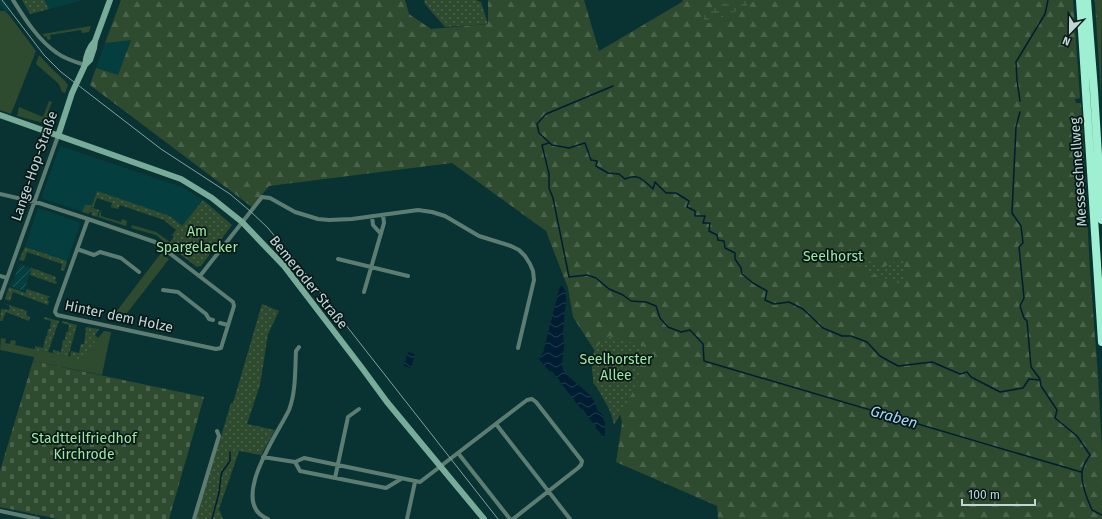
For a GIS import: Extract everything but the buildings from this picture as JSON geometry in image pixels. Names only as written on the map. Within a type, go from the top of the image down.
[{"type":"highway","name":"Messeschnellweg","points":[[1080,0],[1102,342]]},
{"type":"highway","name":"Messeschnellweg","points":[[1087,0],[1102,220]]},
{"type":"main road","name":"Lange-Hop-Straße","points":[[58,136],[72,93],[85,65],[90,60],[95,41],[110,0]]},
{"type":"main road","name":"Bemeroder Straße","points":[[0,115],[181,179],[212,198],[242,222],[284,266],[387,402],[484,519]]},
{"type":"street","points":[[13,0],[35,32],[47,46],[65,58],[85,65]]},
{"type":"street","name":"Lange-Hop-Straße","points":[[0,298],[58,136]]},
{"type":"street","name":"Hinter dem Holze","points":[[0,194],[34,202],[88,219],[155,242],[234,303],[222,347],[218,349],[58,315],[56,310],[88,219]]},
{"type":"street","points":[[200,276],[262,197],[270,198],[295,212],[318,219],[339,220],[418,210],[432,212],[445,216],[480,236],[511,246],[525,256],[533,271],[534,280],[533,290],[518,348]]},
{"type":"street","points":[[364,292],[384,223],[383,215]]},
{"type":"street","points":[[372,216],[373,225],[381,234]]},
{"type":"street","points":[[77,249],[94,255],[100,252],[121,258],[139,272]]},
{"type":"street","points":[[338,259],[408,276]]},
{"type":"street","points":[[0,276],[7,278]]},
{"type":"street","points":[[163,290],[178,292],[206,314],[209,319],[213,320]]},
{"type":"street","points":[[220,323],[228,326]]},
{"type":"street","points":[[268,519],[263,517],[258,512],[255,506],[252,497],[253,486],[256,473],[263,457],[289,409],[293,394],[296,351],[300,347]]},
{"type":"street","points":[[263,457],[295,462],[304,458],[420,482],[528,400],[532,399],[536,402],[582,461],[578,468],[511,519],[458,454]]},
{"type":"street","points":[[335,478],[348,418],[359,409]]},
{"type":"street","points":[[496,424],[570,519]]},
{"type":"street","points":[[194,519],[219,436],[216,431]]},
{"type":"street","points":[[295,462],[300,471],[386,488],[401,479]]},
{"type":"street","points":[[407,519],[415,482]]},
{"type":"street","points":[[0,511],[38,519]]},
{"type":"shaded area","points":[[0,0],[4,0],[11,8],[7,13],[0,5]]},
{"type":"shaded area","points":[[22,0],[84,0],[30,14]]},
{"type":"shaded area","points":[[131,39],[118,75],[96,68],[105,43]]},
{"type":"shaded area","points":[[60,146],[182,187],[203,200],[182,227],[170,216],[97,192],[89,214],[41,198]]},
{"type":"shaded area","points":[[38,208],[79,222],[80,225],[67,261],[25,247]]},
{"type":"shaded area","points":[[19,264],[32,268],[24,291],[10,286],[11,282],[13,282]]},
{"type":"green space","points":[[22,0],[44,0],[49,9],[30,14]]},
{"type":"green space","name":"Seelhorst","points":[[121,0],[405,0],[409,14],[431,29],[488,24],[488,0],[584,0],[599,51],[683,0],[1073,0],[1080,98],[1075,99],[1076,103],[1081,103],[1090,271],[1098,376],[1102,450],[1102,519],[718,519],[717,506],[616,462],[622,423],[619,409],[593,383],[595,351],[573,317],[568,288],[546,231],[452,163],[269,186],[252,207],[90,85],[96,68],[118,75],[131,40],[105,43]]},
{"type":"green space","points":[[424,0],[476,0],[481,2],[488,24],[445,27],[425,4]]},
{"type":"green space","points":[[734,0],[756,0],[737,11],[723,15],[714,23],[708,23],[703,18],[703,11]]},
{"type":"green space","points":[[1094,0],[1102,0],[1101,96],[1095,3]]},
{"type":"green space","points":[[0,11],[5,11],[9,15],[36,51],[11,114],[0,110]]},
{"type":"green space","points":[[91,26],[89,32],[82,33],[81,30],[50,35],[51,39],[48,40],[46,36],[45,37],[42,34]]},
{"type":"green space","points":[[39,55],[66,82],[68,85],[65,93],[62,92],[59,84],[36,64]]},
{"type":"green space","points":[[49,101],[52,102],[48,112],[56,115],[51,125],[17,116],[19,107],[43,117]]},
{"type":"green space","name":"Am Spargelacker","points":[[97,191],[170,216],[182,226],[203,200],[232,225],[201,266],[197,267],[168,245],[174,237],[172,235],[176,230],[164,220],[120,205],[118,209],[111,207],[112,203],[97,198],[93,208],[102,211],[99,211],[97,217],[91,215],[92,213],[90,212]]},
{"type":"green space","points":[[85,205],[92,205],[89,214],[82,212]]},
{"type":"green space","points":[[100,212],[101,216],[121,222],[122,219],[127,221],[126,226],[98,217]]},
{"type":"green space","points":[[132,225],[156,232],[170,242],[168,245],[156,235],[131,228]]},
{"type":"green space","points":[[25,247],[67,261],[64,271],[61,270],[62,264],[27,252],[24,261],[19,260]]},
{"type":"green space","name":"Seelhorst","points":[[833,247],[840,247],[844,253],[849,249],[859,250],[870,261],[884,267],[903,260],[906,279],[904,285],[895,283],[876,274],[871,276],[865,272],[862,267],[855,265],[836,267],[830,252]]},
{"type":"green space","points":[[161,253],[169,259],[120,322],[110,320]]},
{"type":"green space","points":[[32,268],[56,277],[56,284],[30,275]]},
{"type":"green space","points":[[9,287],[25,293],[27,289],[51,297],[47,300],[49,301],[48,305],[13,292],[10,301],[5,299]]},
{"type":"green space","points":[[3,303],[27,311],[26,315],[30,317],[29,321],[6,312],[2,321],[0,321],[1,309],[9,310],[10,306]]},
{"type":"green space","points":[[262,304],[279,311],[268,334],[260,385],[247,424],[275,430],[261,455],[239,451],[219,509],[223,519],[193,519],[216,439],[220,440],[231,403],[233,403]]},
{"type":"green space","points":[[44,317],[59,321],[48,352],[35,350],[35,346],[43,348],[48,329],[50,329],[51,321],[44,319]]},
{"type":"green space","points":[[62,321],[77,325],[68,357],[53,353],[53,350],[61,352],[63,340],[65,340],[66,332],[68,332],[69,325],[62,323]]},
{"type":"green space","points":[[86,327],[99,329],[95,335],[98,338],[81,360],[70,357],[71,351],[79,353],[81,344],[84,344]]},
{"type":"green space","points":[[104,331],[111,332],[102,375],[33,361],[34,357],[0,350],[1,338],[6,339],[5,343],[10,344],[11,340],[16,341],[15,345],[81,359]]},
{"type":"green space","name":"Seelhorster Allee","points":[[609,336],[644,346],[637,385],[614,425],[609,409],[597,388],[592,373],[592,364],[596,347]]},
{"type":"green space","name":"Stadtteilfriedhof Kirchrode","points":[[33,361],[204,397],[169,519],[58,519],[0,507],[0,471]]},
{"type":"water","points":[[560,286],[563,286],[566,293],[563,331],[563,370],[590,395],[598,411],[602,414],[605,424],[605,439],[596,428],[596,425],[592,422],[584,410],[580,408],[552,371],[550,372],[539,359],[543,353]]},
{"type":"water","points":[[408,352],[415,354],[411,368],[404,366]]},
{"type":"waterway","points":[[1020,101],[1016,62],[1045,14],[1048,0]]},
{"type":"waterway","points":[[613,86],[546,114],[537,124],[539,133],[552,145],[569,148],[585,143],[591,160],[597,161],[596,166],[608,173],[619,174],[625,179],[630,177],[640,178],[653,189],[655,182],[666,193],[676,193],[689,201],[687,207],[695,211],[695,216],[705,216],[703,223],[710,223],[709,231],[717,235],[718,240],[724,241],[725,248],[735,253],[735,259],[741,268],[742,274],[753,283],[767,291],[765,300],[774,304],[789,302],[803,309],[823,328],[842,336],[851,336],[867,342],[880,356],[898,366],[932,362],[960,374],[967,372],[971,377],[1000,392],[1023,388],[1029,379],[1040,380],[1041,386],[1057,410],[1055,418],[1077,436],[1090,455],[1083,468],[1082,482],[1086,497],[1092,510],[1102,515]]},
{"type":"waterway","points":[[1020,112],[1016,127],[1012,213],[1021,226],[1023,243],[1019,247],[1024,298],[1020,306],[1024,318],[1027,321],[1031,367],[1040,379]]},
{"type":"waterway","name":"Graben","points":[[549,143],[542,145],[549,174],[549,188],[553,198],[569,277],[587,275],[596,278],[609,289],[623,295],[631,301],[646,302],[656,306],[660,318],[668,327],[681,332],[690,330],[703,344],[704,361],[1081,472]]},
{"type":"waterway","points":[[212,519],[219,493],[222,472],[230,461],[230,452]]},
{"type":"tram line","points":[[2,0],[44,55],[61,72],[161,149],[230,194],[268,228],[498,519]]}]
